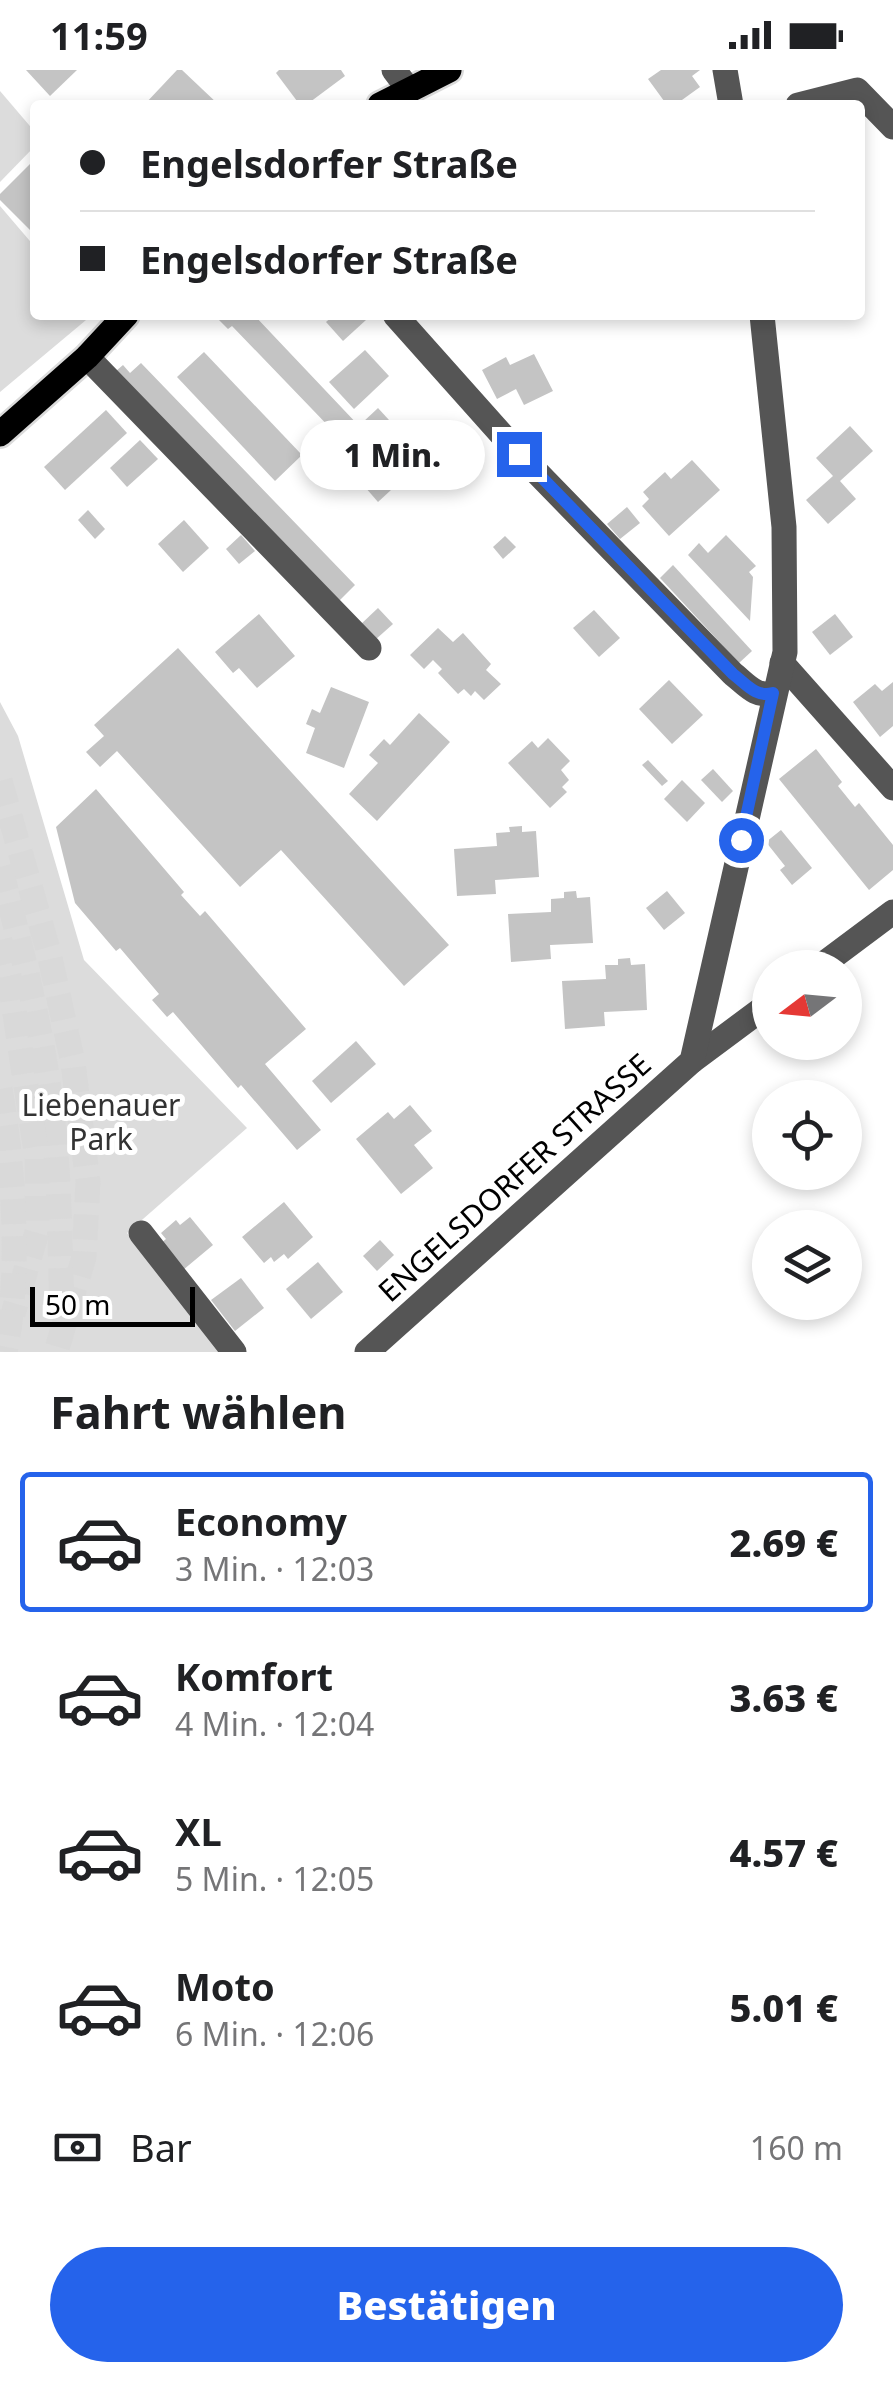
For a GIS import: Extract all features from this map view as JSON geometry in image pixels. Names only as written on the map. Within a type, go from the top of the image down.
[{"type":"main road","points":[[384,100],[401,80],[448,70]]},
{"type":"main road","points":[[0,434],[87,358],[121,320]]},
{"type":"street","points":[[725,70],[729,100]]},
{"type":"street","points":[[838,70],[893,127]]},
{"type":"street","points":[[818,100],[857,90]]},
{"type":"street","points":[[399,320],[519,454],[733,674],[754,692],[764,696],[773,693]]},
{"type":"street","name":"ENGELSDORFER STRASSE","points":[[367,1352],[692,1062],[782,663],[784,527],[763,320]]},
{"type":"street","points":[[87,358],[369,648]]},
{"type":"street","points":[[782,663],[893,788]]},
{"type":"street","points":[[842,950],[893,912]]},
{"type":"street","points":[[692,1062],[752,1017]]},
{"type":"street","points":[[141,1233],[234,1352]]},
{"type":"green space","points":[[0,91],[30,126],[30,151],[0,182]]},
{"type":"green space","points":[[0,206],[30,241],[30,320],[86,320],[0,392]]},
{"type":"green space","name":"Liebenauer Park","points":[[0,702],[18,736],[84,960],[247,1128],[127,1233],[224,1352],[0,1352]]},
{"type":"building","points":[[26,70],[77,70],[50,96]]},
{"type":"building","points":[[177,70],[182,70],[214,100],[149,100]]},
{"type":"building","points":[[341,70],[345,76],[313,100],[296,100],[276,73]]},
{"type":"building","points":[[661,70],[700,70],[692,76],[700,87],[682,100],[663,100],[648,79]]},
{"type":"building","points":[[30,164],[30,230],[0,200],[0,194]]},
{"type":"building","points":[[219,320],[259,320],[378,446],[362,461],[232,326],[228,329]]},
{"type":"building","points":[[328,320],[366,320],[343,341],[326,322]]},
{"type":"building","points":[[365,350],[389,376],[354,409],[329,382]]},
{"type":"building","points":[[204,352],[302,455],[275,481],[177,377]]},
{"type":"building","points":[[534,354],[553,391],[524,405],[516,389],[497,399],[482,370],[506,357],[510,365]]},
{"type":"building","points":[[141,363],[355,585],[336,604],[116,371],[123,365],[130,373]]},
{"type":"building","points":[[378,408],[389,420],[373,435],[362,423]]},
{"type":"building","points":[[106,410],[127,433],[65,490],[44,467]]},
{"type":"building","points":[[850,426],[873,451],[840,481],[856,499],[828,524],[806,500],[833,476],[816,458]]},
{"type":"building","points":[[140,440],[158,459],[127,487],[110,468]]},
{"type":"building","points":[[692,460],[720,490],[669,536],[642,506],[649,499],[643,492],[665,472],[671,479]]},
{"type":"building","points":[[391,463],[404,478],[378,502],[365,487]]},
{"type":"building","points":[[627,507],[640,523],[620,539],[607,524]]},
{"type":"building","points":[[88,510],[105,529],[95,539],[78,520]]},
{"type":"building","points":[[184,520],[209,548],[183,572],[158,544]]},
{"type":"building","points":[[241,535],[255,551],[239,564],[226,549]]},
{"type":"building","points":[[726,535],[756,566],[749,572],[753,577],[750,621],[688,555],[699,543],[708,553]]},
{"type":"building","points":[[505,536],[516,547],[503,559],[493,547]]},
{"type":"building","points":[[673,565],[752,651],[739,663],[660,578]]},
{"type":"building","points":[[378,608],[393,624],[375,640],[360,625]]},
{"type":"building","points":[[594,610],[620,638],[599,657],[573,628]]},
{"type":"building","points":[[259,614],[295,656],[257,688],[239,668],[233,673],[215,652]]},
{"type":"building","points":[[835,614],[853,637],[830,655],[812,632]]},
{"type":"building","points":[[438,628],[453,642],[463,633],[491,664],[486,670],[501,684],[484,700],[475,691],[471,696],[464,689],[458,694],[438,673],[442,669],[433,660],[424,669],[410,655]]},
{"type":"building","points":[[178,648],[449,945],[404,986],[281,850],[240,887],[117,751],[100,767],[86,752],[104,736],[94,725]]},
{"type":"building","points":[[669,680],[703,715],[672,744],[639,709]]},
{"type":"building","points":[[893,682],[893,726],[880,737],[853,702],[875,684],[882,691]]},
{"type":"building","points":[[331,687],[369,702],[344,768],[306,753],[315,728],[306,724],[312,709],[320,713]]},
{"type":"building","points":[[419,713],[450,742],[377,821],[349,794],[378,763],[369,755],[384,739],[390,745]]},
{"type":"building","points":[[548,738],[570,761],[561,770],[569,780],[562,787],[567,792],[550,808],[508,763],[532,741],[538,748]]},
{"type":"building","points":[[816,749],[842,782],[838,786],[855,807],[859,803],[893,845],[893,870],[869,890],[779,779]]},
{"type":"building","points":[[648,760],[668,781],[662,786],[642,765]]},
{"type":"building","points":[[713,769],[733,791],[722,802],[701,780]]},
{"type":"building","points":[[682,780],[705,803],[687,822],[664,799]]},
{"type":"building","points":[[96,789],[184,892],[181,895],[200,916],[205,911],[306,1029],[265,1064],[321,1130],[297,1150],[173,1012],[167,1017],[152,1000],[159,994],[75,903],[56,827]]},
{"type":"building","points":[[522,826],[522,832],[536,831],[539,877],[495,880],[496,894],[457,896],[454,849],[497,846],[496,833]]},
{"type":"building","points":[[781,830],[812,868],[792,885],[780,870],[785,866],[766,842]]},
{"type":"building","points":[[576,891],[577,898],[590,897],[593,943],[550,945],[551,959],[511,962],[508,914],[551,912],[551,899],[564,898],[564,892]]},
{"type":"building","points":[[667,891],[685,913],[664,930],[646,908]]},
{"type":"building","points":[[630,958],[631,965],[645,964],[647,1010],[604,1012],[605,1026],[565,1029],[562,981],[606,979],[605,965],[618,965],[618,959]]},
{"type":"building","points":[[356,1041],[376,1064],[331,1103],[312,1081]]},
{"type":"building","points":[[410,1105],[432,1131],[414,1145],[433,1168],[401,1194],[356,1139],[388,1112],[394,1119]]},
{"type":"building","points":[[284,1202],[313,1237],[288,1259],[284,1254],[274,1262],[271,1257],[264,1263],[242,1237]]},
{"type":"building","points":[[190,1217],[213,1245],[183,1270],[161,1243],[166,1239],[161,1233],[176,1220],[180,1225]]},
{"type":"building","points":[[380,1240],[394,1255],[377,1271],[363,1256]]},
{"type":"building","points":[[318,1262],[343,1292],[311,1319],[286,1289]]},
{"type":"building","points":[[241,1278],[264,1308],[235,1331],[211,1300]]},
{"type":"tunnel","points":[[0,781],[49,953],[73,1063],[88,1182],[84,1257],[56,1352]]},
{"type":"tunnel","points":[[0,867],[27,973],[48,1081],[57,1173],[62,1308]]},
{"type":"tunnel","points":[[0,940],[37,1157],[37,1232],[13,1314]]},
{"type":"tunnel","points":[[0,1089],[14,1221],[13,1290],[5,1352]]},
{"type":"route","points":[[519,454],[733,674],[754,692],[764,696],[773,693],[741,840]]}]
